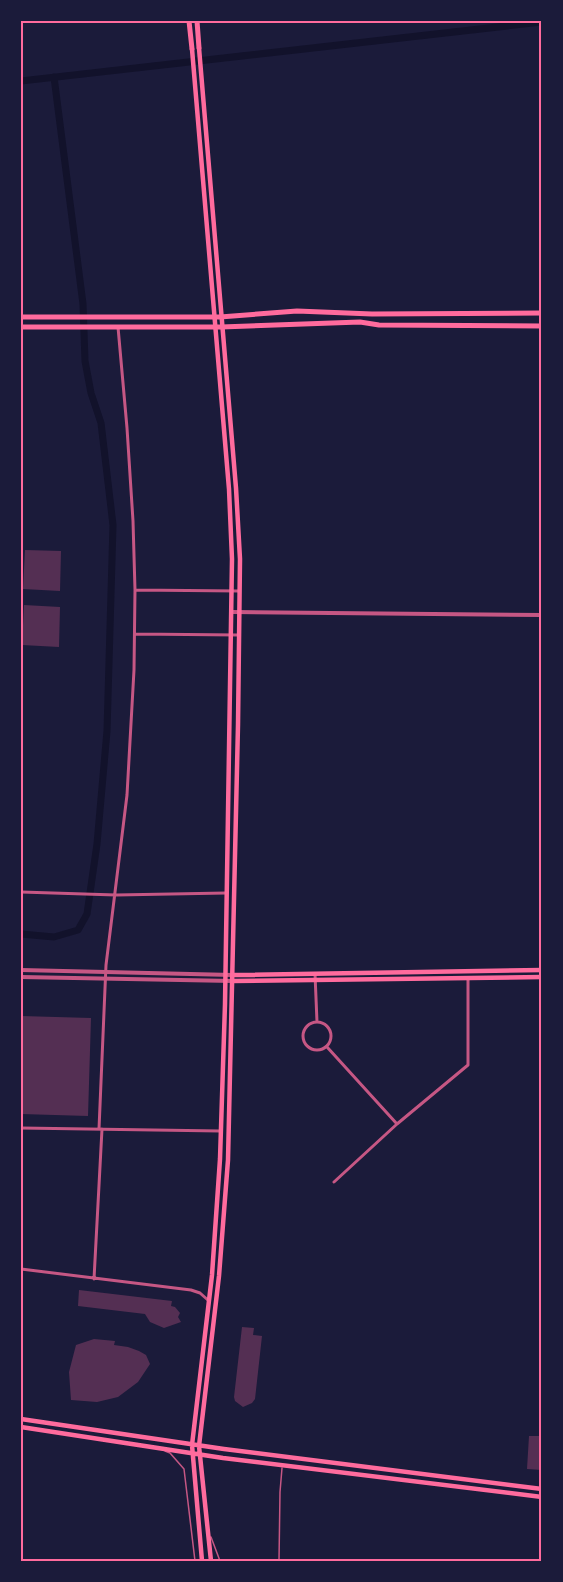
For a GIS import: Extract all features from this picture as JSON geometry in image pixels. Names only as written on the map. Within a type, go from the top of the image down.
[{"type":"main road","points":[[189,21],[231,512],[232,591],[226,981],[221,1131],[215,1243],[192,1445],[202,1561]]},
{"type":"main road","points":[[196,21],[238,511],[240,591],[233,981],[225,1201],[213,1340],[199,1446],[211,1561]]},
{"type":"main road","points":[[21,317],[220,317],[297,311],[372,314],[542,313]]},
{"type":"main road","points":[[21,327],[221,327],[360,322],[379,325],[542,326]]},
{"type":"main road","points":[[233,975],[542,970]]},
{"type":"main road","points":[[233,981],[542,976]]},
{"type":"main road","points":[[21,1419],[199,1446],[542,1489]]},
{"type":"main road","points":[[21,1427],[199,1454],[542,1497]]},
{"type":"street","points":[[94,1279],[105,972],[130,764],[135,634],[130,473],[118,327]]},
{"type":"street","points":[[135,590],[240,591]]},
{"type":"street","points":[[232,612],[542,615]]},
{"type":"street","points":[[135,634],[239,635]]},
{"type":"street","points":[[21,892],[116,895],[227,893]]},
{"type":"street","points":[[21,970],[233,975]]},
{"type":"street","points":[[334,1182],[396,1124],[468,1065],[468,971]]},
{"type":"street","points":[[315,974],[317,1022]]},
{"type":"street","points":[[21,976],[233,981]]},
{"type":"street","points":[[311,1023],[324,1023],[330,1029],[332,1037],[327,1047],[313,1050],[304,1041],[305,1028],[311,1023]]},
{"type":"street","points":[[327,1047],[396,1124]]},
{"type":"street","points":[[21,1128],[221,1131]]},
{"type":"street","points":[[21,1269],[191,1290],[209,1300]]},
{"type":"lane","points":[[153,1447],[170,1453],[184,1469],[195,1561]]},
{"type":"lane","points":[[279,1561],[279,1491],[282,1464]]},
{"type":"lane","points":[[207,1529],[220,1556],[220,1561]]},
{"type":"building","points":[[25,550],[61,551],[60,591],[23,589]]},
{"type":"building","points":[[24,605],[60,607],[59,647],[22,645]]},
{"type":"building","points":[[21,1016],[91,1018],[88,1116],[21,1114]]},
{"type":"building","points":[[79,1290],[172,1301],[171,1306],[180,1313],[178,1317],[181,1322],[164,1328],[150,1322],[145,1314],[78,1306]]},
{"type":"building","points":[[242,1327],[254,1328],[253,1335],[262,1336],[255,1399],[243,1407],[235,1401],[234,1397]]},
{"type":"building","points":[[94,1339],[115,1341],[114,1345],[139,1351],[146,1355],[150,1364],[138,1382],[118,1397],[97,1402],[71,1400],[69,1372],[76,1345]]},
{"type":"building","points":[[529,1436],[542,1436],[542,1470],[527,1469]]},
{"type":"waterway","points":[[21,81],[542,22]]},
{"type":"waterway","points":[[21,934],[54,937],[78,930],[87,914],[97,844],[107,731],[113,525],[101,423],[91,393],[85,361],[83,304],[54,77]]}]
